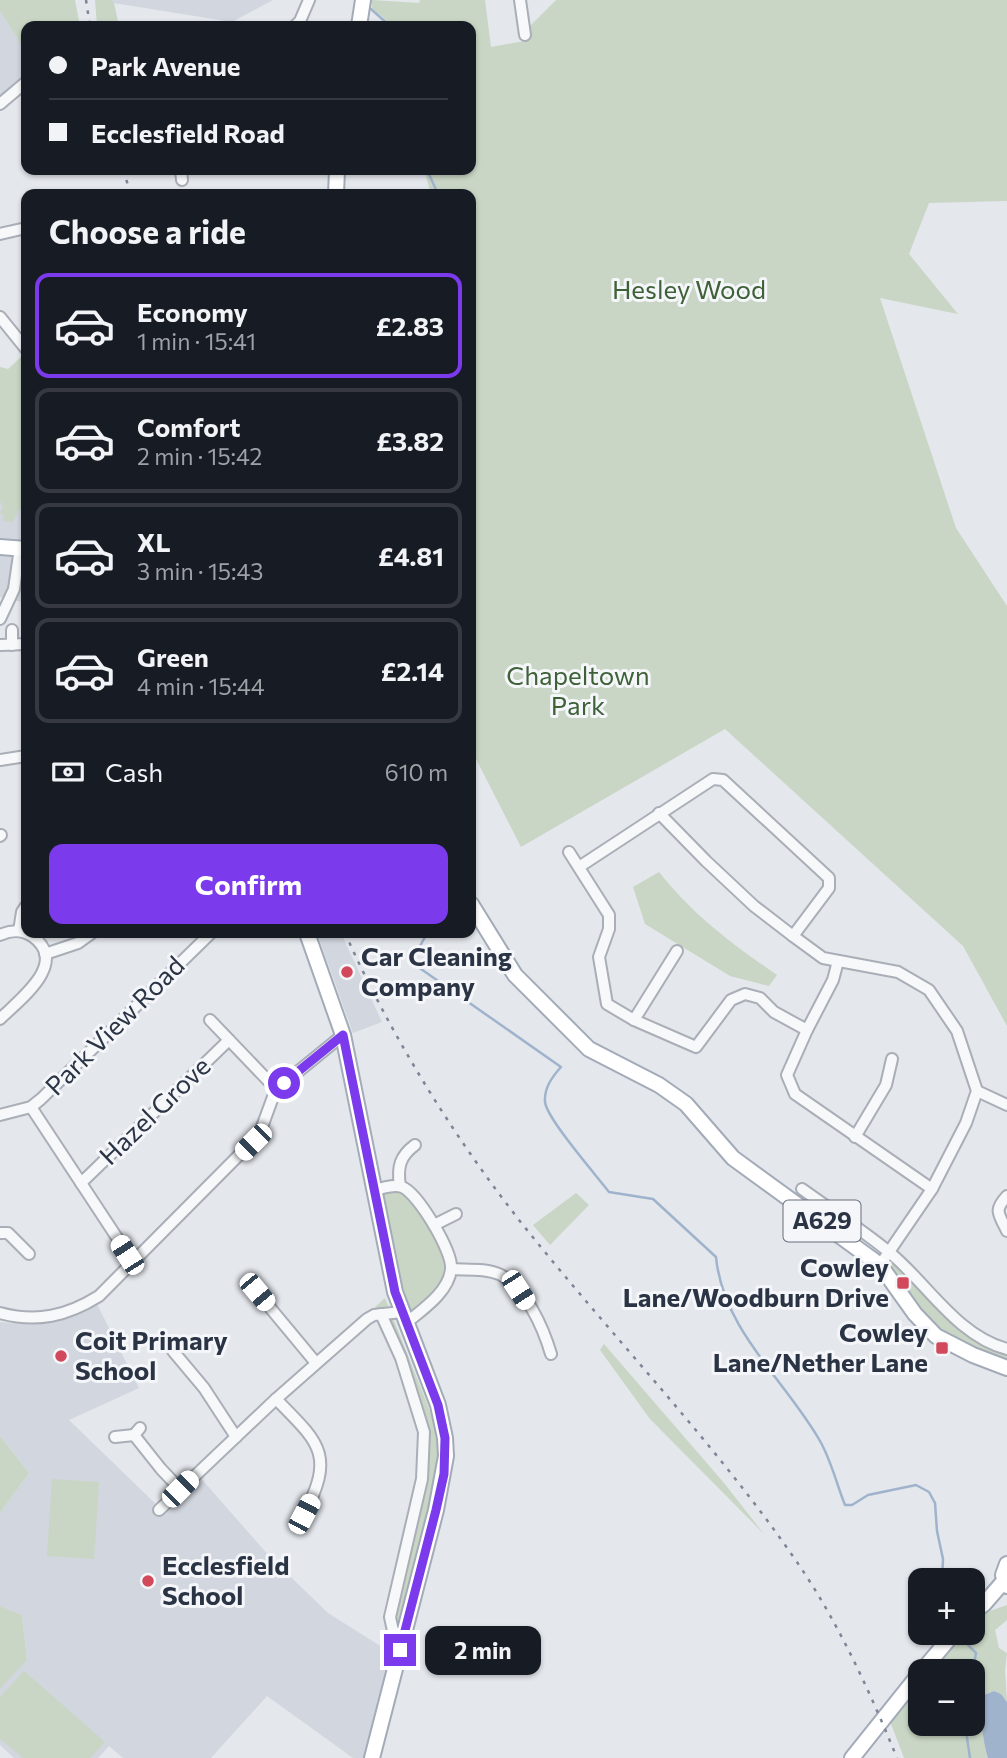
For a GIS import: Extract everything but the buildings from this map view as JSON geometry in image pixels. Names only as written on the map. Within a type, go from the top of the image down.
[{"type":"main road","points":[[360,21],[363,0]]},
{"type":"main road","points":[[0,547],[21,548]]},
{"type":"main road","name":"A629","points":[[476,912],[515,975],[589,1049],[659,1085],[686,1104],[733,1158],[880,1265],[915,1314],[936,1336],[973,1355],[1007,1368]]},
{"type":"main road","points":[[309,938],[343,1035],[395,1292],[438,1405],[445,1438],[446,1456],[436,1510],[372,1758]]},
{"type":"main road","points":[[985,1602],[1006,1584],[1004,1569],[1007,1564]]},
{"type":"main road","points":[[985,1605],[1007,1597]]},
{"type":"main road","points":[[932,1659],[944,1645]]},
{"type":"main road","points":[[852,1758],[908,1688]]},
{"type":"street","points":[[302,21],[309,0]]},
{"type":"street","points":[[520,0],[525,35]]},
{"type":"street","points":[[0,104],[21,86]]},
{"type":"street","points":[[0,234],[21,229]]},
{"type":"street","points":[[0,317],[21,343]]},
{"type":"street","points":[[0,619],[14,589],[21,557]]},
{"type":"street","points":[[7,645],[12,630]]},
{"type":"street","points":[[0,760],[21,758]]},
{"type":"street","points":[[579,867],[713,779],[723,780],[829,878],[829,888],[793,936]]},
{"type":"street","points":[[659,813],[754,906],[823,958],[898,972],[929,990],[957,1031],[977,1091],[965,1123],[932,1189],[880,1265]]},
{"type":"street","points":[[569,852],[609,915],[609,929],[599,957],[607,1003],[634,1020],[696,1047],[731,999],[745,994],[760,999],[774,1012],[807,1030]]},
{"type":"street","points":[[0,935],[19,931],[21,918]]},
{"type":"street","points":[[0,1019],[46,969],[45,954],[33,938]]},
{"type":"street","points":[[45,954],[85,938]]},
{"type":"street","name":"Park View Road","points":[[133,1262],[31,1107],[206,938]]},
{"type":"street","points":[[634,1020],[677,951]]},
{"type":"street","points":[[838,961],[833,981],[787,1075],[795,1094],[932,1189]]},
{"type":"street","points":[[210,1020],[278,1091]]},
{"type":"street","points":[[0,1313],[38,1318],[67,1313],[99,1296],[259,1135],[273,1097],[278,1091],[343,1035]]},
{"type":"street","name":"Hazel Grove","points":[[81,1183],[229,1040]]},
{"type":"street","points":[[855,1137],[886,1085],[892,1059]]},
{"type":"street","points":[[977,1091],[1007,1105]]},
{"type":"street","points":[[0,1115],[31,1107]]},
{"type":"street","points":[[400,1186],[399,1166],[405,1152],[415,1144]]},
{"type":"street","points":[[159,1510],[276,1399],[367,1319],[381,1314],[404,1318],[428,1305],[445,1286],[451,1269],[447,1251],[434,1225],[410,1192],[400,1186],[375,1190]]},
{"type":"street","points":[[802,1189],[890,1252],[953,1317],[992,1345],[1007,1349]]},
{"type":"street","points":[[1007,1196],[998,1210],[1007,1231]]},
{"type":"street","points":[[434,1225],[457,1213]]},
{"type":"street","points":[[0,1233],[9,1233],[29,1254]]},
{"type":"street","points":[[451,1269],[486,1271],[502,1276],[518,1290],[534,1315],[551,1354]]},
{"type":"street","points":[[257,1292],[316,1363]]},
{"type":"street","points":[[381,1314],[401,1358],[424,1432],[422,1479],[390,1617],[393,1631],[403,1636]]},
{"type":"street","points":[[173,1351],[204,1388],[236,1437]]},
{"type":"street","points":[[276,1399],[317,1443],[320,1456],[319,1483],[304,1514]]},
{"type":"street","points":[[115,1437],[137,1432],[161,1469],[180,1489]]},
{"type":"shaded area","points":[[95,0],[273,0],[234,21]]},
{"type":"shaded area","points":[[0,11],[21,44],[21,78],[0,96]]},
{"type":"shaded area","points":[[0,501],[21,503],[21,602],[0,597]]},
{"type":"shaded area","points":[[319,938],[343,938],[382,1022],[353,1033]]},
{"type":"shaded area","name":"Ecclesfield School","points":[[96,1302],[139,1388],[69,1420],[163,1511],[198,1475],[270,1557],[328,1613],[393,1654],[366,1758],[353,1758],[267,1696],[211,1758],[123,1758],[109,1746],[98,1758],[14,1758],[0,1745],[0,1689],[27,1659],[22,1615],[0,1606],[0,1513],[29,1473],[0,1436],[0,1322],[30,1324],[53,1321],[77,1314]]},
{"type":"green space","points":[[0,0],[75,0],[79,21],[21,21],[21,44],[0,11]]},
{"type":"green space","points":[[95,0],[111,0],[118,21],[97,21]]},
{"type":"green space","name":"Hesley Wood","points":[[372,0],[419,3],[420,0],[485,0],[491,47],[530,40],[529,27],[556,0],[1007,0],[1007,201],[929,203],[909,254],[958,314],[880,298],[956,528],[1007,606],[1007,1026],[963,946],[725,729],[521,847],[476,759],[476,189],[430,189],[425,175],[476,175],[476,21],[387,21],[372,8]]},
{"type":"green space","points":[[21,357],[21,509],[13,522],[3,521],[4,515],[0,513],[3,507],[0,501],[0,367],[8,369]]},
{"type":"green space","points":[[659,872],[714,928],[777,975],[769,986],[730,976],[645,924],[633,887]]},
{"type":"green space","points":[[399,1189],[415,1204],[438,1238],[446,1264],[440,1285],[407,1317],[377,1192]]},
{"type":"green space","points":[[576,1193],[589,1205],[550,1245],[533,1225]]},
{"type":"green space","points":[[896,1259],[931,1299],[1007,1349],[1007,1359],[961,1343],[932,1321],[890,1268]]},
{"type":"green space","points":[[385,1298],[440,1436],[439,1479],[400,1627],[395,1625],[393,1618],[428,1458],[403,1356],[375,1307]]},
{"type":"green space","points":[[604,1344],[724,1483],[764,1534],[650,1419],[600,1350]]},
{"type":"green space","points":[[0,1436],[29,1473],[0,1513]]},
{"type":"green space","points":[[52,1479],[99,1482],[94,1559],[47,1556]]},
{"type":"green space","points":[[1007,1605],[1007,1620],[995,1630],[999,1648],[1007,1653],[1007,1702],[1001,1694],[994,1691],[985,1695],[985,1659],[939,1659],[950,1645],[985,1645],[987,1612]]},
{"type":"green space","points":[[0,1606],[22,1615],[27,1660],[0,1689]]},
{"type":"green space","points":[[24,1671],[105,1742],[90,1758],[23,1758],[0,1739],[0,1697]]},
{"type":"green space","points":[[908,1698],[908,1736],[985,1736],[985,1711],[988,1758],[904,1758],[890,1721]]},
{"type":"water","points":[[994,1691],[1001,1694],[1007,1702],[1007,1758],[988,1758],[983,1736],[985,1695]]},
{"type":"waterway","points":[[371,9],[384,21]]},
{"type":"waterway","points":[[429,175],[436,189]]},
{"type":"waterway","points":[[424,938],[411,962],[561,1067],[547,1087],[545,1102],[548,1110],[609,1192],[653,1199],[716,1257],[730,1308],[758,1354],[820,1441],[845,1505],[852,1505],[868,1495],[916,1485],[929,1492],[935,1503],[943,1568]]},
{"type":"waterway","points":[[968,1645],[976,1653],[975,1659]]},
{"type":"waterway","points":[[967,1736],[970,1758]]},
{"type":"railway","points":[[86,0],[89,21]]},
{"type":"railway","points":[[125,175],[129,189]]},
{"type":"railway","points":[[347,938],[403,1047],[448,1121],[497,1191],[734,1477],[799,1565],[853,1659],[897,1758]]},
{"type":"place","name":"Car Cleaning Company","points":[[347,972]]},
{"type":"place","name":"Cowley Lane/Woodburn Drive","points":[[903,1283]]},
{"type":"place","name":"Cowley Lane/Nether Lane","points":[[942,1348]]},
{"type":"place","name":"Coit Primary School","points":[[61,1356]]},
{"type":"place","name":"Ecclesfield School","points":[[148,1581]]},
{"type":"route","points":[[284,1083],[343,1035],[395,1292],[438,1405],[445,1438],[444,1474],[400,1650]]},
{"type":"park label","name":"Chapeltown Park","points":[[578,691]]}]
